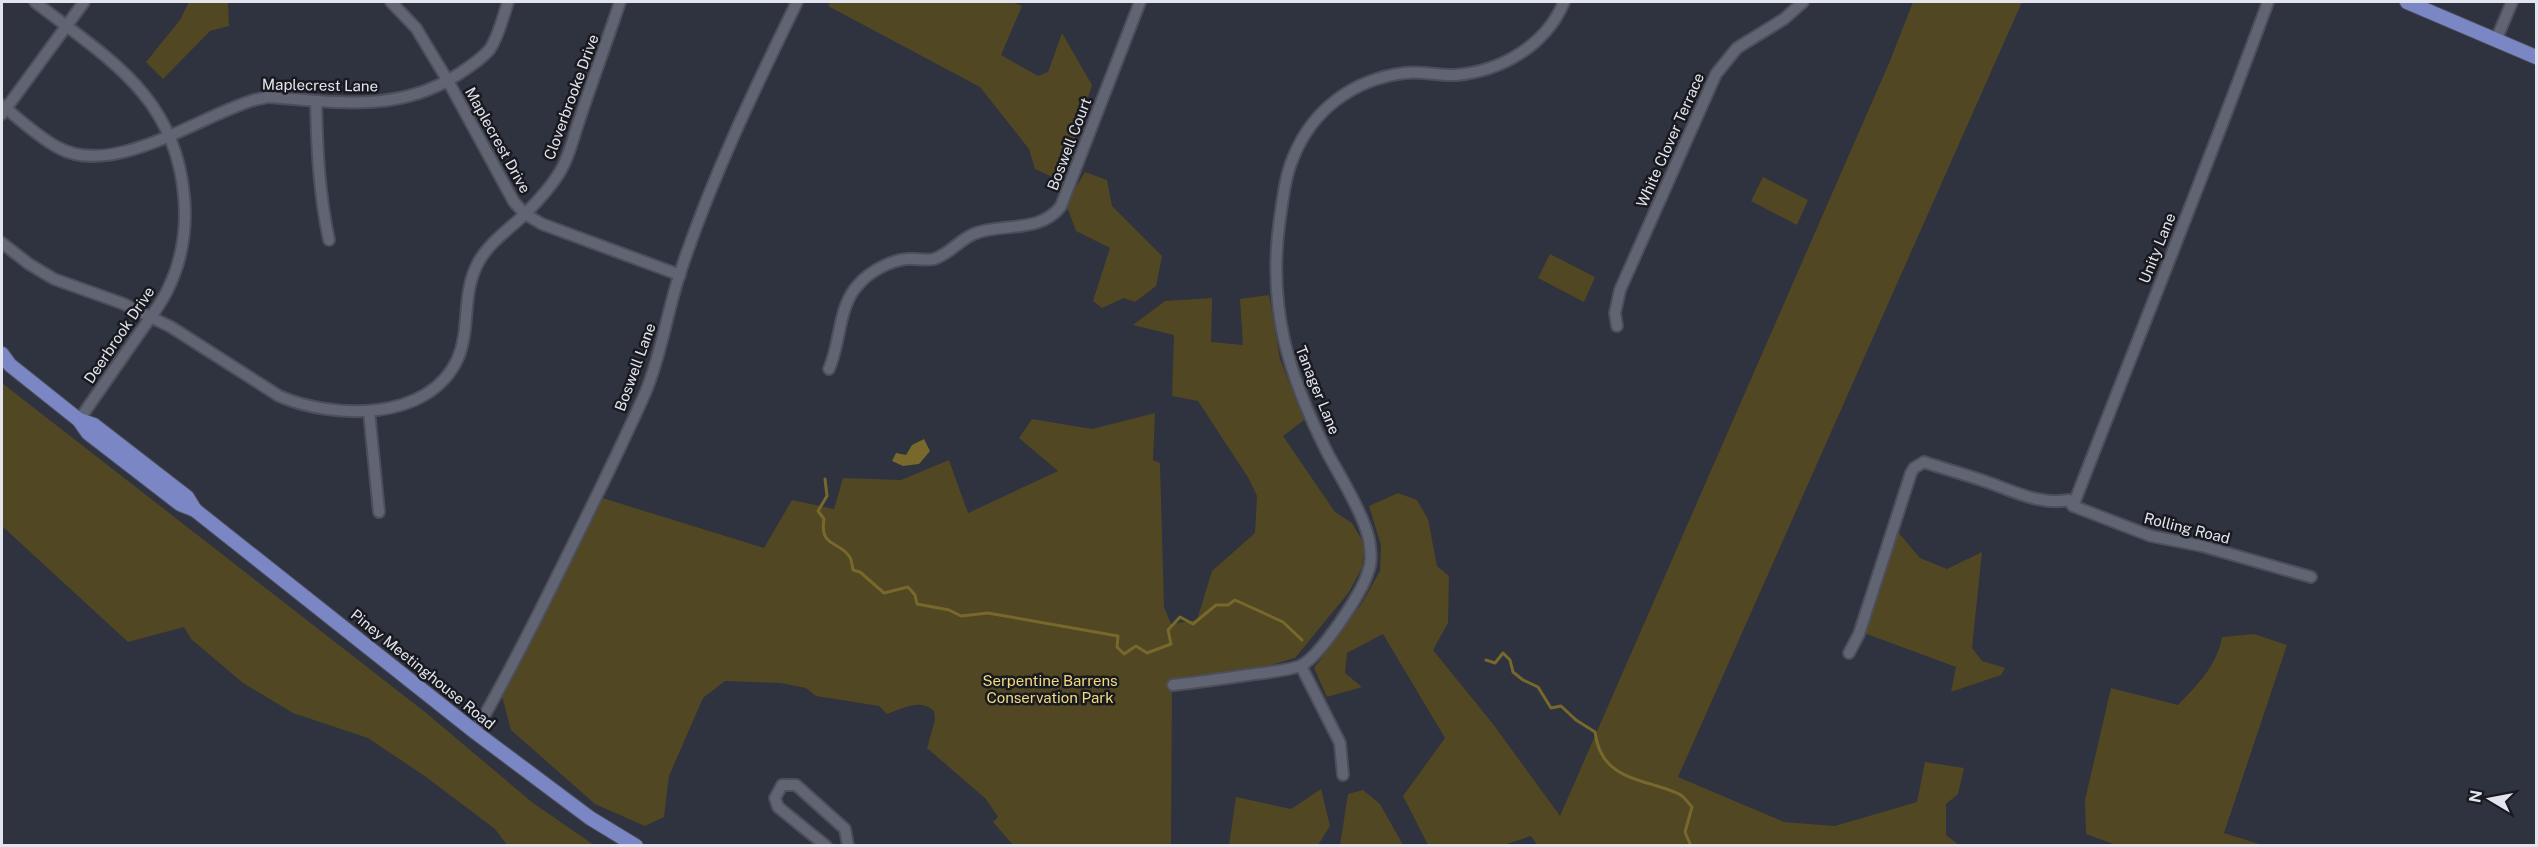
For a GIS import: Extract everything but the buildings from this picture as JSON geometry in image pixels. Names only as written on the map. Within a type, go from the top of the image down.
[{"type":"main road","points":[[2407,2],[2536,57]]},
{"type":"main road","name":"Piney Meetinghouse Road","points":[[2,354],[6,364],[79,420],[94,425],[187,497],[195,510],[475,732],[590,818],[636,846]]},
{"type":"street","name":"Deerbrook Drive","points":[[35,2],[130,77],[162,117],[183,178],[184,232],[178,264],[168,290],[79,420]]},
{"type":"street","points":[[3,109],[84,2]]},
{"type":"street","name":"Maplecrest Drive","points":[[391,2],[416,28],[448,81],[514,202],[525,214],[542,224],[680,275]]},
{"type":"street","name":"Maplecrest Lane","points":[[3,109],[57,147],[75,154],[113,155],[170,135],[254,100],[268,98],[370,103],[394,101],[410,97],[448,81],[484,56],[491,46],[508,2]]},
{"type":"street","name":"Cloverbrooke Drive","points":[[2,243],[29,264],[54,279],[152,316],[279,396],[319,409],[369,411],[411,401],[424,394],[449,373],[458,358],[463,343],[467,296],[480,260],[491,245],[525,214],[562,168],[620,2]]},
{"type":"street","name":"Boswell Lane","points":[[475,732],[500,689],[551,588],[646,390],[662,348],[680,275],[748,101],[797,2]]},
{"type":"street","name":"Boswell Court","points":[[828,369],[836,353],[846,304],[859,283],[877,270],[906,259],[935,258],[974,233],[1039,222],[1056,213],[1061,206],[1140,2]]},
{"type":"street","name":"Tanager Lane","points":[[1301,666],[1327,640],[1361,591],[1369,570],[1370,546],[1358,513],[1312,421],[1289,364],[1282,336],[1276,280],[1277,237],[1285,184],[1292,158],[1313,121],[1325,108],[1352,88],[1366,81],[1407,73],[1455,75],[1485,70],[1509,60],[1530,47],[1558,16],[1564,2]]},
{"type":"street","name":"White Clover Terrace","points":[[1617,326],[1615,313],[1620,290],[1716,74],[1737,48],[1784,19],[1803,2]]},
{"type":"street","name":"Unity Lane","points":[[2073,506],[2207,166],[2268,2]]},
{"type":"street","points":[[2496,40],[2512,2]]},
{"type":"street","points":[[316,100],[317,170],[329,240]]},
{"type":"street","points":[[369,411],[379,512]]},
{"type":"street","name":"Rolling Road","points":[[1849,653],[1858,634],[1911,473],[1914,468],[1924,462],[2016,493],[2054,503],[2069,500],[2073,506],[2151,536],[2202,546],[2311,577]]},
{"type":"street","points":[[1173,685],[1301,666],[1340,743],[1343,775]]},
{"type":"street","points":[[826,846],[778,807],[776,792],[782,785],[796,785],[845,829],[848,834],[848,846]]},
{"type":"green space","points":[[189,2],[228,2],[229,26],[210,31],[163,79],[146,62],[180,20]]},
{"type":"green space","points":[[830,2],[1012,2],[1022,6],[1001,55],[1038,76],[1048,72],[1062,33],[1092,85],[1061,181],[1035,169],[1029,149],[980,87],[828,6]]},
{"type":"green space","points":[[1913,2],[2022,2],[1678,777],[1784,822],[1835,826],[1917,802],[1925,762],[1964,768],[1958,794],[1946,804],[1946,835],[1959,845],[1538,846],[1531,836],[1504,845],[1428,845],[1403,796],[1445,738],[1383,634],[1347,653],[1345,673],[1362,687],[1327,697],[1314,668],[1362,603],[1380,571],[1381,545],[1369,506],[1398,493],[1417,500],[1428,519],[1437,566],[1449,576],[1448,623],[1433,650],[1493,724],[1560,816],[1890,61]]},
{"type":"green space","points":[[1085,172],[1107,180],[1112,206],[1162,256],[1156,286],[1135,302],[1124,298],[1102,308],[1093,301],[1110,248],[1076,231],[1066,204]]},
{"type":"green space","points":[[1763,177],[1808,200],[1797,225],[1751,201]]},
{"type":"green space","points":[[1550,254],[1595,277],[1584,302],[1538,278]]},
{"type":"green space","name":"Serpentine Barrens Conservation Park","points":[[1269,295],[1280,359],[1304,420],[1283,436],[1335,512],[1352,523],[1362,540],[1364,552],[1362,568],[1349,592],[1295,658],[1257,669],[1172,683],[1171,845],[1013,845],[993,822],[998,817],[986,799],[927,748],[935,720],[934,711],[923,705],[911,705],[887,714],[879,706],[816,696],[806,688],[781,683],[725,681],[703,698],[669,776],[664,817],[645,826],[595,804],[511,730],[500,689],[596,496],[764,548],[792,500],[834,509],[843,478],[901,480],[949,460],[968,513],[1058,471],[1019,438],[1032,419],[1092,429],[1155,413],[1153,460],[1160,463],[1164,607],[1171,624],[1197,620],[1212,571],[1255,533],[1257,496],[1249,479],[1198,401],[1172,396],[1174,335],[1133,325],[1165,301],[1212,298],[1211,342],[1243,345],[1240,299]]},
{"type":"green space","points":[[2,383],[425,712],[533,803],[594,845],[507,845],[495,829],[426,777],[368,738],[293,713],[243,683],[191,639],[184,627],[128,642],[2,526]]},
{"type":"green space","points":[[1898,532],[1920,558],[1947,569],[1982,552],[1972,648],[1982,661],[2005,668],[2001,675],[1951,692],[1956,667],[1864,633]]},
{"type":"green space","points":[[2254,634],[2287,645],[2224,833],[2262,845],[2116,845],[2086,834],[2085,800],[2111,688],[2178,705],[2211,666],[2222,637]]},
{"type":"green space","points":[[1321,789],[1330,826],[1318,845],[1229,845],[1236,797],[1291,809]]},
{"type":"green space","points":[[1363,790],[1380,804],[1403,845],[1340,845],[1348,794]]},
{"type":"shaded area","points":[[924,439],[930,451],[919,464],[903,466],[892,461],[896,453],[906,455],[912,445]]},
{"type":"waterway","points":[[825,479],[827,496],[818,511],[824,519],[824,534],[827,539],[845,551],[853,570],[860,572],[884,593],[908,587],[915,595],[917,604],[949,610],[961,616],[988,613],[1118,636],[1117,647],[1124,654],[1136,646],[1147,653],[1171,644],[1168,630],[1180,617],[1193,624],[1216,605],[1228,605],[1235,600],[1283,622],[1302,640]]},
{"type":"waterway","points":[[1486,660],[1495,663],[1503,653],[1510,660],[1513,672],[1538,687],[1551,708],[1561,706],[1576,720],[1595,732],[1599,748],[1606,761],[1615,769],[1626,776],[1683,796],[1692,807],[1685,832],[1691,846]]}]
